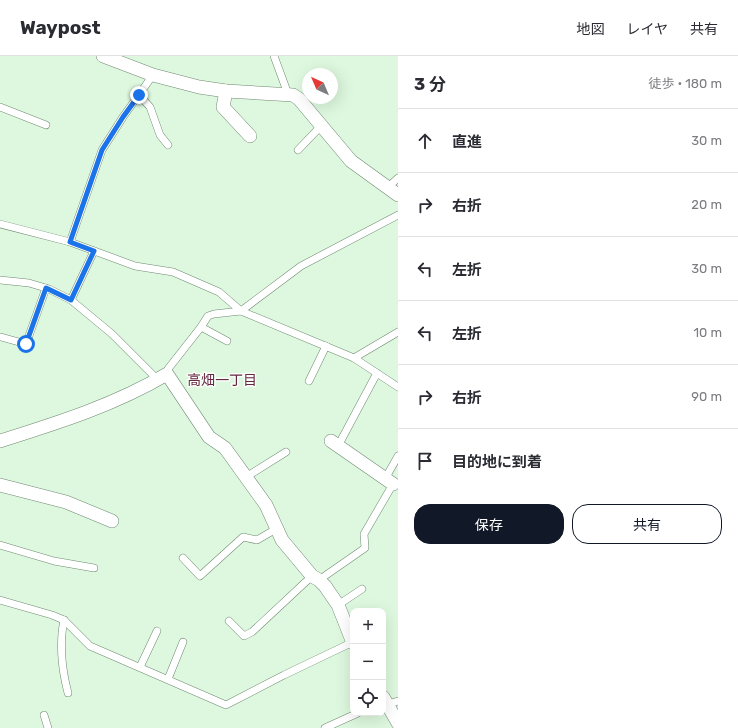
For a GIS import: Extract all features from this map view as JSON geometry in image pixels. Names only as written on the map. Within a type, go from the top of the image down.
[{"type":"street","points":[[103,56],[154,75],[199,87],[226,91],[293,95],[299,99],[351,161],[393,191]]},
{"type":"street","points":[[226,91],[223,107],[250,136]]},
{"type":"street","points":[[0,441],[67,419],[149,385],[162,377],[209,437],[225,448],[266,505],[282,540],[338,605],[350,635]]},
{"type":"street","points":[[335,444],[389,481]]},
{"type":"street","points":[[0,485],[66,502],[112,521]]},
{"type":"street","points":[[388,702],[398,723]]},
{"type":"lane","points":[[274,56],[288,94]]},
{"type":"lane","points":[[70,242],[102,150],[123,117],[154,75]]},
{"type":"lane","points":[[139,95],[150,107],[160,135],[168,144]]},
{"type":"lane","points":[[0,107],[46,125]]},
{"type":"lane","points":[[298,150],[321,126]]},
{"type":"lane","points":[[393,191],[398,178]]},
{"type":"lane","points":[[0,280],[29,283],[46,288],[71,300],[162,377],[208,316],[241,310],[301,266],[398,215]]},
{"type":"lane","points":[[0,224],[70,242],[134,266],[173,272],[219,292],[241,310],[354,358],[398,388]]},
{"type":"lane","points":[[71,300],[94,251]]},
{"type":"lane","points":[[1,337],[26,344],[46,288]]},
{"type":"lane","points":[[201,327],[227,341]]},
{"type":"lane","points":[[354,358],[398,332]]},
{"type":"lane","points":[[308,381],[326,346]]},
{"type":"lane","points":[[335,444],[377,373]]},
{"type":"lane","points":[[246,477],[286,452]]},
{"type":"lane","points":[[229,621],[244,636],[252,632],[315,578],[365,548],[364,534],[389,481],[398,456]]},
{"type":"lane","points":[[183,558],[200,576],[243,537],[257,540],[276,529]]},
{"type":"lane","points":[[0,545],[54,561],[94,568]]},
{"type":"lane","points":[[338,605],[362,589]]},
{"type":"lane","points":[[0,600],[64,620],[90,646],[226,705],[350,643]]},
{"type":"lane","points":[[64,620],[62,628],[62,670],[68,693]]},
{"type":"lane","points":[[140,667],[158,631]]},
{"type":"lane","points":[[168,679],[183,642]]},
{"type":"lane","points":[[44,715],[48,728]]},
{"type":"lane","points":[[325,728],[351,716]]},
{"type":"district","name":"高畑一丁目","points":[[222,380]]},
{"type":"route","points":[[26,344],[46,288],[71,300],[94,251],[70,242],[102,150],[139,95]]}]
